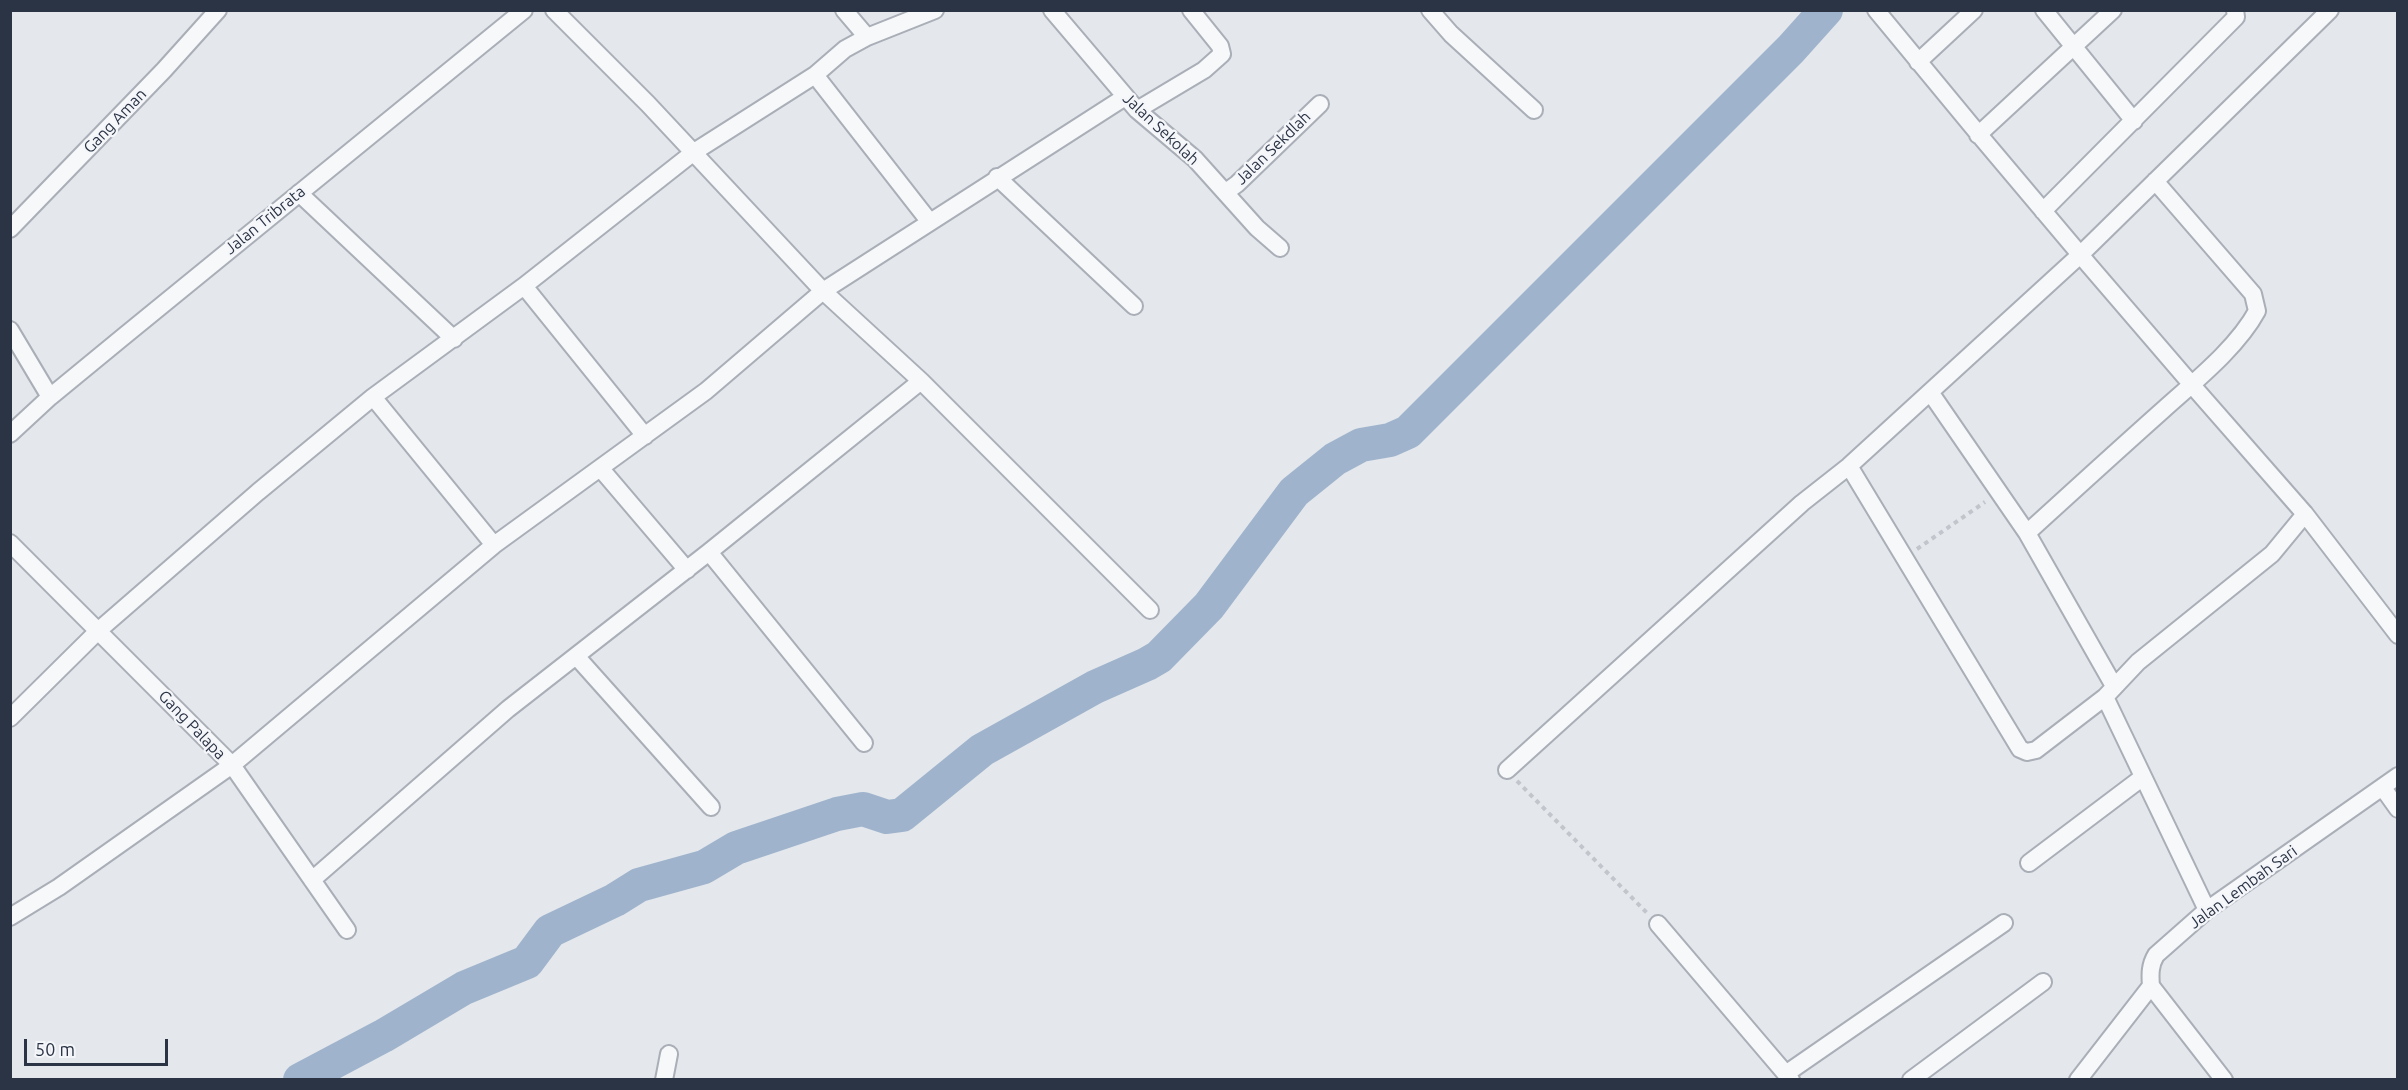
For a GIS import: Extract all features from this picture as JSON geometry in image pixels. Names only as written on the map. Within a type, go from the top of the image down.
[{"type":"street","name":"Gang Aman","points":[[10,229],[164,70],[218,10]]},
{"type":"street","name":"Jalan Tribrata","points":[[10,434],[50,398],[298,193],[524,10]]},
{"type":"street","points":[[554,10],[694,152],[823,291],[921,381],[1150,610]]},
{"type":"street","points":[[844,10],[867,37]]},
{"type":"street","points":[[10,718],[99,630],[258,492],[373,397],[524,286],[694,152],[815,75],[845,50],[867,37],[935,10]]},
{"type":"street","name":"Jalan Sekolah","points":[[1052,10],[1137,110],[1195,159],[1257,228],[1280,248]]},
{"type":"street","points":[[1137,110],[1220,58],[1222,54],[1220,46],[1191,10]]},
{"type":"street","points":[[1430,10],[1451,34],[1534,110]]},
{"type":"street","points":[[1876,10],[2080,255],[2305,514],[2397,635]]},
{"type":"street","points":[[1918,62],[1974,10]]},
{"type":"street","points":[[2044,10],[2134,121]]},
{"type":"street","points":[[1978,135],[2114,10]]},
{"type":"street","points":[[2043,211],[2236,17],[2235,10]]},
{"type":"street","points":[[1507,770],[1802,504],[1849,466],[2080,255],[2330,10]]},
{"type":"street","points":[[815,75],[929,221]]},
{"type":"street","points":[[10,917],[59,887],[232,765],[494,545],[706,391],[823,291],[997,177],[1125,97]]},
{"type":"street","name":"Jalan Sekdlah","points":[[1226,192],[1320,104]]},
{"type":"street","points":[[997,177],[1134,306]]},
{"type":"street","points":[[2026,533],[2191,385],[2252,321],[2257,311],[2253,294],[2155,181]]},
{"type":"street","points":[[298,193],[454,339]]},
{"type":"street","points":[[524,286],[645,436]]},
{"type":"street","points":[[10,330],[50,398]]},
{"type":"street","points":[[312,880],[508,709],[687,570],[921,381]]},
{"type":"street","points":[[1930,392],[2026,533],[2109,691],[2143,777],[2207,910]]},
{"type":"street","points":[[373,397],[494,545]]},
{"type":"street","points":[[1849,466],[2020,749],[2027,752],[2036,750],[2109,691],[2138,662],[2271,554],[2305,514]]},
{"type":"street","points":[[601,469],[687,570]]},
{"type":"street","name":"Gang Palapa","points":[[10,543],[232,765],[347,930]]},
{"type":"street","points":[[709,552],[864,743]]},
{"type":"street","points":[[576,656],[711,807]]},
{"type":"street","name":"Jalan Lembah Sari","points":[[2151,986],[2149,970],[2156,955],[2207,910],[2397,776]]},
{"type":"street","points":[[2029,863],[2143,777]]},
{"type":"street","points":[[2383,788],[2397,809]]},
{"type":"street","points":[[1658,924],[1789,1076],[2004,922]]},
{"type":"street","points":[[1911,1080],[2043,982]]},
{"type":"street","points":[[2078,1080],[2151,986],[2224,1080]]},
{"type":"street","points":[[664,1080],[669,1054]]},
{"type":"path","points":[[1903,558],[1998,492]]},
{"type":"path","points":[[1507,770],[1658,924]]},
{"type":"waterway","points":[[300,1080],[383,1036],[464,988],[527,962],[550,931],[615,900],[639,885],[704,867],[736,848],[837,814],[863,809],[887,817],[902,815],[982,750],[1095,687],[1159,657],[1209,606],[1294,492],[1335,459],[1361,445],[1390,440],[1408,432],[1791,49],[1826,10]]}]
